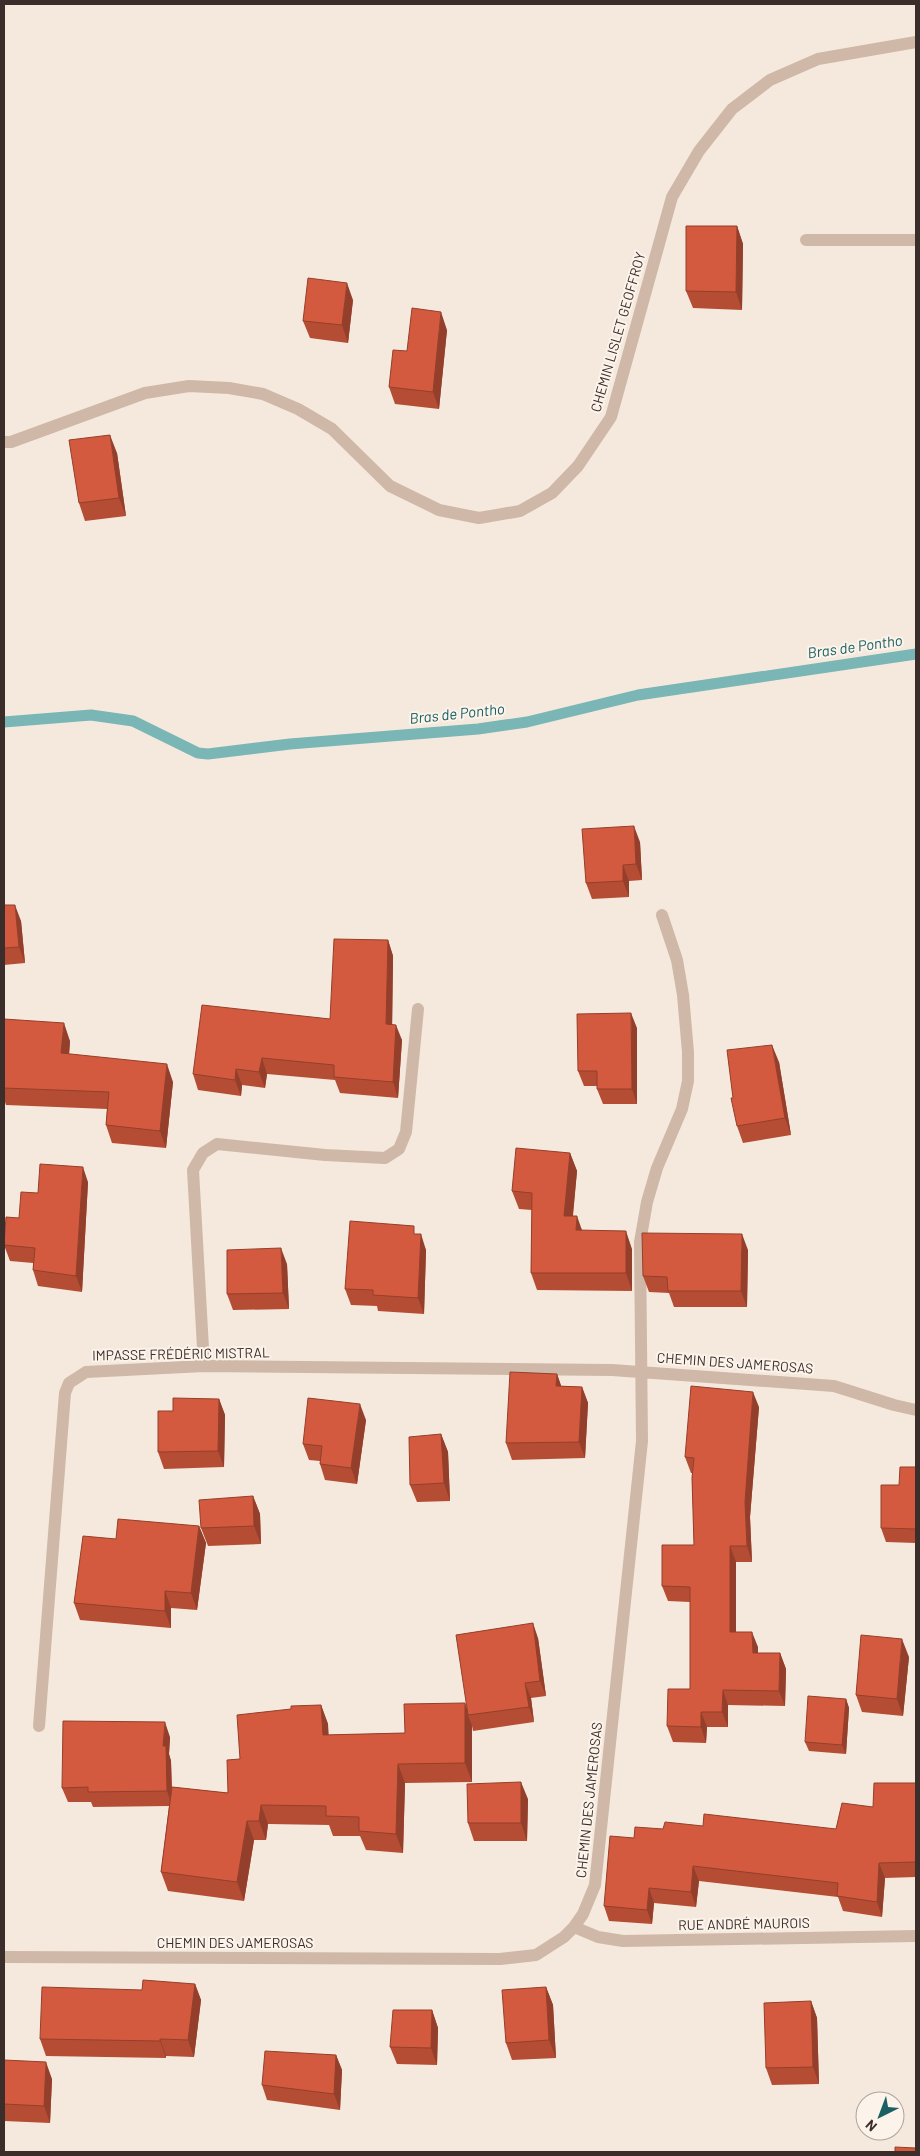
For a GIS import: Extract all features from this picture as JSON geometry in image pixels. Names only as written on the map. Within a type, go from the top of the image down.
[{"type":"street","name":"CHEMIN LISLET GEOFFROY","points":[[4,442],[11,442],[145,394],[190,386],[229,388],[262,394],[298,409],[332,429],[390,486],[439,510],[479,518],[520,511],[552,493],[578,466],[611,417],[672,197],[699,151],[732,109],[770,80],[818,59],[916,42]]},
{"type":"street","points":[[806,240],[916,240]]},
{"type":"street","points":[[642,1371],[640,1242],[647,1202],[657,1168],[682,1109],[688,1081],[688,1052],[683,995],[677,960],[662,915]]},
{"type":"street","points":[[204,1366],[193,1170],[203,1153],[217,1144],[385,1158],[399,1149],[406,1132],[418,1009]]},
{"type":"street","name":"IMPASSE FRÉDÉRIC MISTRAL","points":[[39,1726],[65,1393],[70,1383],[86,1372],[204,1366],[642,1371]]},
{"type":"street","name":"CHEMIN DES JAMEROSAS","points":[[4,1957],[500,1959],[536,1955],[564,1937],[574,1927],[583,1914],[595,1884],[642,1441],[642,1371],[834,1386],[894,1406],[916,1410]]},
{"type":"street","name":"RUE ANDRÉ MAUROIS","points":[[574,1927],[598,1937],[623,1941],[916,1936]]},
{"type":"building","points":[[686,226],[737,226],[736,292],[686,291]]},
{"type":"building","points":[[308,278],[347,283],[342,325],[303,321]]},
{"type":"building","points":[[412,308],[441,312],[433,392],[389,387],[393,350],[407,351]]},
{"type":"building","points":[[110,435],[119,498],[79,503],[69,440]]},
{"type":"building","points":[[634,826],[636,864],[623,865],[623,881],[586,883],[582,829]]},
{"type":"building","points":[[4,905],[15,905],[19,947],[4,948]]},
{"type":"building","points":[[334,939],[388,940],[386,1024],[396,1025],[393,1082],[334,1077],[334,1065],[262,1058],[259,1072],[236,1069],[235,1080],[193,1074],[202,1005],[330,1019]]},
{"type":"building","points":[[631,1013],[632,1089],[597,1089],[597,1071],[578,1071],[577,1014]]},
{"type":"building","points":[[4,1019],[64,1023],[61,1053],[167,1064],[160,1131],[106,1125],[109,1092],[4,1088]]},
{"type":"building","points":[[772,1045],[785,1118],[737,1126],[731,1098],[733,1098],[727,1050]]},
{"type":"building","points":[[516,1148],[570,1153],[564,1216],[577,1216],[576,1230],[626,1231],[626,1273],[531,1273],[532,1193],[512,1191]]},
{"type":"building","points":[[40,1164],[83,1167],[76,1276],[33,1270],[35,1248],[4,1245],[6,1217],[19,1218],[21,1192],[38,1193]]},
{"type":"building","points":[[350,1221],[414,1226],[414,1234],[421,1234],[418,1298],[373,1295],[373,1290],[345,1289]]},
{"type":"building","points":[[642,1233],[742,1234],[741,1291],[668,1291],[667,1277],[643,1276]]},
{"type":"building","points":[[281,1248],[283,1293],[227,1294],[227,1250]]},
{"type":"building","points":[[510,1372],[557,1374],[556,1386],[582,1387],[579,1442],[506,1443]]},
{"type":"building","points":[[691,1386],[753,1392],[745,1502],[747,1546],[730,1546],[730,1632],[752,1632],[753,1653],[780,1653],[779,1691],[723,1690],[722,1712],[701,1712],[701,1727],[667,1726],[668,1689],[690,1689],[690,1587],[662,1586],[662,1545],[694,1545],[692,1478],[694,1458],[685,1457]]},
{"type":"building","points":[[173,1398],[219,1399],[218,1451],[158,1452],[158,1411],[173,1411]]},
{"type":"building","points":[[308,1398],[360,1404],[351,1468],[320,1464],[322,1446],[303,1444]]},
{"type":"building","points":[[441,1434],[444,1483],[410,1485],[409,1437]]},
{"type":"building","points":[[900,1467],[916,1467],[916,1529],[881,1528],[881,1485],[899,1485]]},
{"type":"building","points":[[253,1496],[254,1526],[201,1528],[199,1500]]},
{"type":"building","points":[[118,1519],[199,1526],[191,1593],[165,1591],[165,1611],[74,1603],[83,1536],[116,1539]]},
{"type":"building","points":[[533,1623],[540,1681],[525,1683],[529,1707],[468,1715],[456,1635]]},
{"type":"building","points":[[861,1635],[902,1639],[897,1699],[856,1695]]},
{"type":"building","points":[[808,1696],[846,1699],[842,1745],[805,1742]]},
{"type":"building","points":[[465,1703],[465,1763],[398,1764],[396,1834],[359,1831],[359,1817],[326,1816],[326,1806],[261,1805],[259,1821],[247,1821],[237,1882],[161,1872],[172,1787],[228,1793],[227,1760],[240,1759],[237,1715],[291,1709],[291,1706],[321,1705],[323,1735],[405,1733],[404,1704]]},
{"type":"building","points":[[63,1721],[165,1722],[163,1746],[166,1746],[167,1791],[88,1792],[88,1787],[62,1788]]},
{"type":"building","points":[[521,1782],[521,1823],[468,1823],[467,1784]]},
{"type":"building","points":[[874,1783],[916,1783],[916,1862],[879,1863],[877,1902],[837,1896],[838,1883],[693,1866],[691,1892],[649,1888],[647,1910],[604,1906],[610,1836],[634,1838],[635,1827],[663,1829],[665,1822],[703,1826],[704,1814],[836,1829],[842,1803],[873,1807]]},
{"type":"building","points":[[143,1980],[195,1984],[188,2040],[40,2039],[42,1987],[142,1990]]},
{"type":"building","points":[[546,1987],[549,2040],[506,2043],[502,1990]]},
{"type":"building","points":[[811,2001],[813,2067],[766,2068],[764,2003]]},
{"type":"building","points":[[393,2010],[432,2010],[431,2048],[390,2047]]},
{"type":"building","points":[[265,2051],[336,2055],[334,2094],[262,2085]]},
{"type":"building","points":[[4,2060],[46,2062],[44,2106],[4,2104]]},
{"type":"building","points":[[895,2147],[916,2148],[916,2152],[895,2152]]},
{"type":"waterway","name":"Bras de Pontho","points":[[4,722],[91,715],[133,721],[198,753],[208,754],[290,744],[478,729],[527,722],[638,695],[916,654]]}]
